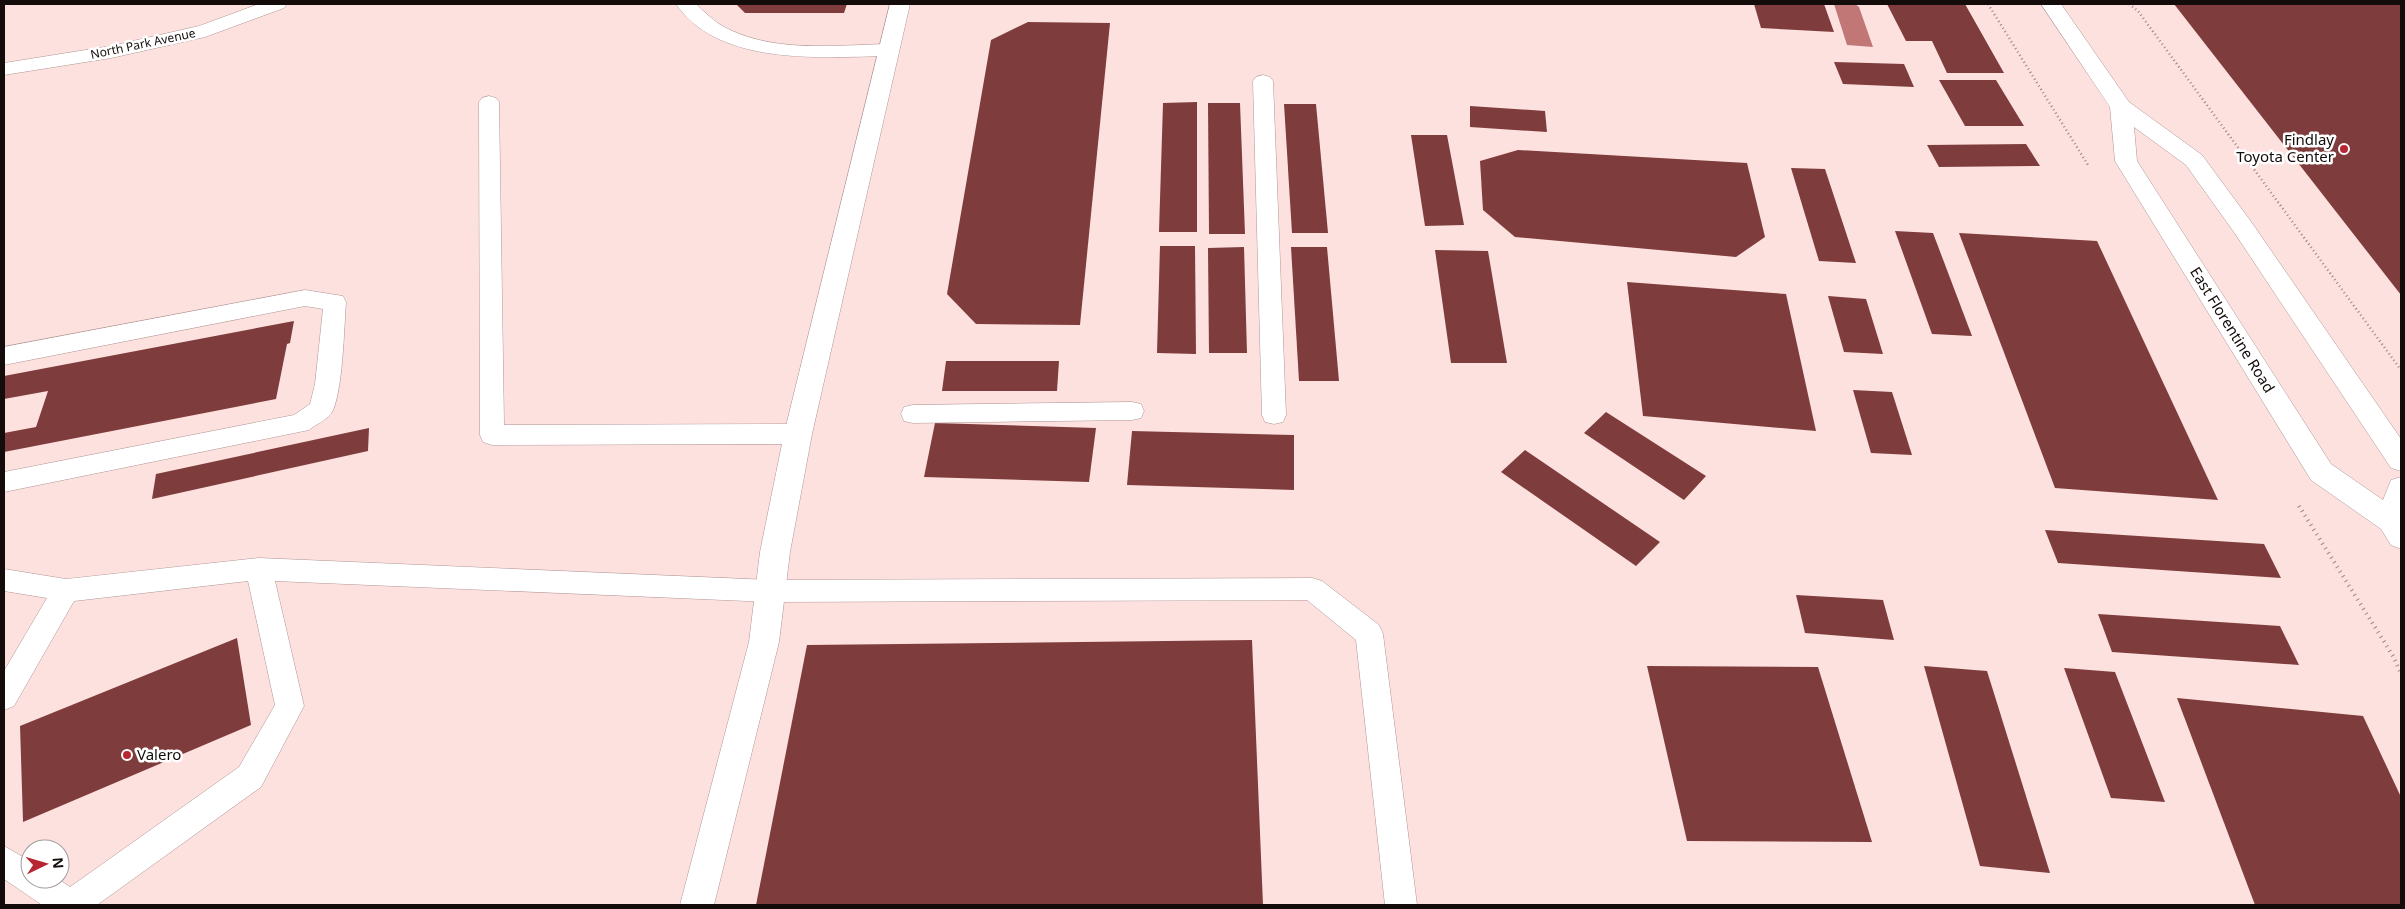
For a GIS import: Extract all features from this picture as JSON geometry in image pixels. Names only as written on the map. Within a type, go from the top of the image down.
[{"type":"street","name":"North Park Avenue","points":[[4,69],[111,52],[205,31],[277,4]]},
{"type":"street","points":[[697,905],[764,642],[775,552],[798,434],[900,4]]},
{"type":"street","name":"East Florentine Road","points":[[2051,4],[2121,107],[2194,160],[2244,228],[2401,460]]},
{"type":"street","name":"East Florentine Road","points":[[2121,107],[2126,161],[2320,472],[2396,529],[2401,488]]},
{"type":"lane","points":[[685,4],[714,29],[748,43],[779,50],[889,50]]},
{"type":"lane","points":[[1262,81],[1274,415]]},
{"type":"lane","points":[[489,102],[492,435],[798,434]]},
{"type":"lane","points":[[4,356],[306,298],[335,302],[327,384],[321,409],[300,422],[4,482]]},
{"type":"lane","points":[[913,414],[1132,410]]},
{"type":"lane","points":[[45,889],[70,905],[250,777],[290,706],[259,569]]},
{"type":"lane","points":[[4,580],[66,590],[259,569],[771,591],[1312,589],[1369,634],[1401,905]]},
{"type":"lane","points":[[4,697],[66,590]]},
{"type":"lane","points":[[4,861],[20,872]]},
{"type":"path","points":[[2129,4],[2138,11],[2401,370]]},
{"type":"shaded area","points":[[1834,4],[1855,4],[1859,7],[1873,47],[1847,45]]},
{"type":"building","points":[[736,4],[847,4],[844,13],[745,13]]},
{"type":"building","points":[[1754,4],[1824,4],[1834,32],[1761,28]]},
{"type":"building","points":[[1887,4],[1965,4],[2004,73],[1947,73],[1932,41],[1906,41]]},
{"type":"building","name":"Findlay Toyota Center","points":[[2174,4],[2401,4],[2401,295]]},
{"type":"building","points":[[1028,22],[1110,23],[1080,325],[976,324],[947,294],[991,40]]},
{"type":"building","points":[[1834,62],[1904,64],[1914,87],[1843,84]]},
{"type":"building","points":[[1939,80],[1996,80],[2024,126],[1965,126]]},
{"type":"building","points":[[1197,102],[1197,232],[1159,232],[1163,103]]},
{"type":"building","points":[[1208,103],[1240,103],[1245,234],[1209,234]]},
{"type":"building","points":[[1284,104],[1316,104],[1328,233],[1292,233]]},
{"type":"building","points":[[1470,106],[1545,111],[1547,132],[1470,127]]},
{"type":"building","points":[[1411,135],[1447,135],[1464,225],[1425,226]]},
{"type":"building","points":[[2026,144],[2040,166],[1939,167],[1927,145]]},
{"type":"building","points":[[1518,150],[1747,163],[1765,237],[1736,257],[1515,237],[1483,210],[1480,161]]},
{"type":"building","points":[[1791,168],[1825,169],[1856,263],[1819,261]]},
{"type":"building","points":[[1895,231],[1933,233],[1972,336],[1932,334]]},
{"type":"building","points":[[1959,233],[2097,241],[2218,500],[2055,488]]},
{"type":"building","points":[[1160,246],[1195,246],[1196,354],[1157,353]]},
{"type":"building","points":[[1244,247],[1247,353],[1209,353],[1208,248]]},
{"type":"building","points":[[1291,247],[1327,247],[1339,381],[1299,381]]},
{"type":"building","points":[[1435,250],[1488,251],[1507,363],[1451,363]]},
{"type":"building","points":[[1627,282],[1786,294],[1816,431],[1643,416]]},
{"type":"building","points":[[1828,296],[1866,299],[1883,354],[1844,352]]},
{"type":"building","points":[[294,321],[290,343],[287,344],[276,399],[4,452],[4,433],[36,427],[48,391],[4,399],[4,376]]},
{"type":"building","points":[[946,361],[1059,361],[1057,391],[942,391]]},
{"type":"building","points":[[1853,390],[1892,392],[1912,455],[1871,453]]},
{"type":"building","points":[[1606,412],[1706,476],[1684,500],[1584,433]]},
{"type":"building","points":[[935,423],[1096,428],[1089,482],[924,477]]},
{"type":"building","points":[[369,428],[368,451],[152,499],[156,474]]},
{"type":"building","points":[[1132,431],[1294,435],[1294,490],[1127,485]]},
{"type":"building","points":[[1525,450],[1660,542],[1636,566],[1501,472]]},
{"type":"building","points":[[2045,530],[2264,544],[2281,578],[2058,563]]},
{"type":"building","points":[[1796,595],[1883,600],[1894,640],[1805,633]]},
{"type":"building","points":[[2098,614],[2280,626],[2299,665],[2112,652]]},
{"type":"building","points":[[237,638],[251,725],[23,822],[20,726]]},
{"type":"building","points":[[1252,640],[1263,905],[756,905],[807,645]]},
{"type":"building","points":[[1647,666],[1818,667],[1872,842],[1687,841]]},
{"type":"building","points":[[1924,666],[1987,671],[2050,873],[1980,866]]},
{"type":"building","points":[[2064,668],[2115,672],[2165,802],[2111,798]]},
{"type":"building","points":[[2177,698],[2363,716],[2401,797],[2401,905],[2255,905]]},
{"type":"place","name":"Findlay Toyota Center","points":[[2344,149]]},
{"type":"place","name":"Valero","points":[[127,755]]}]
